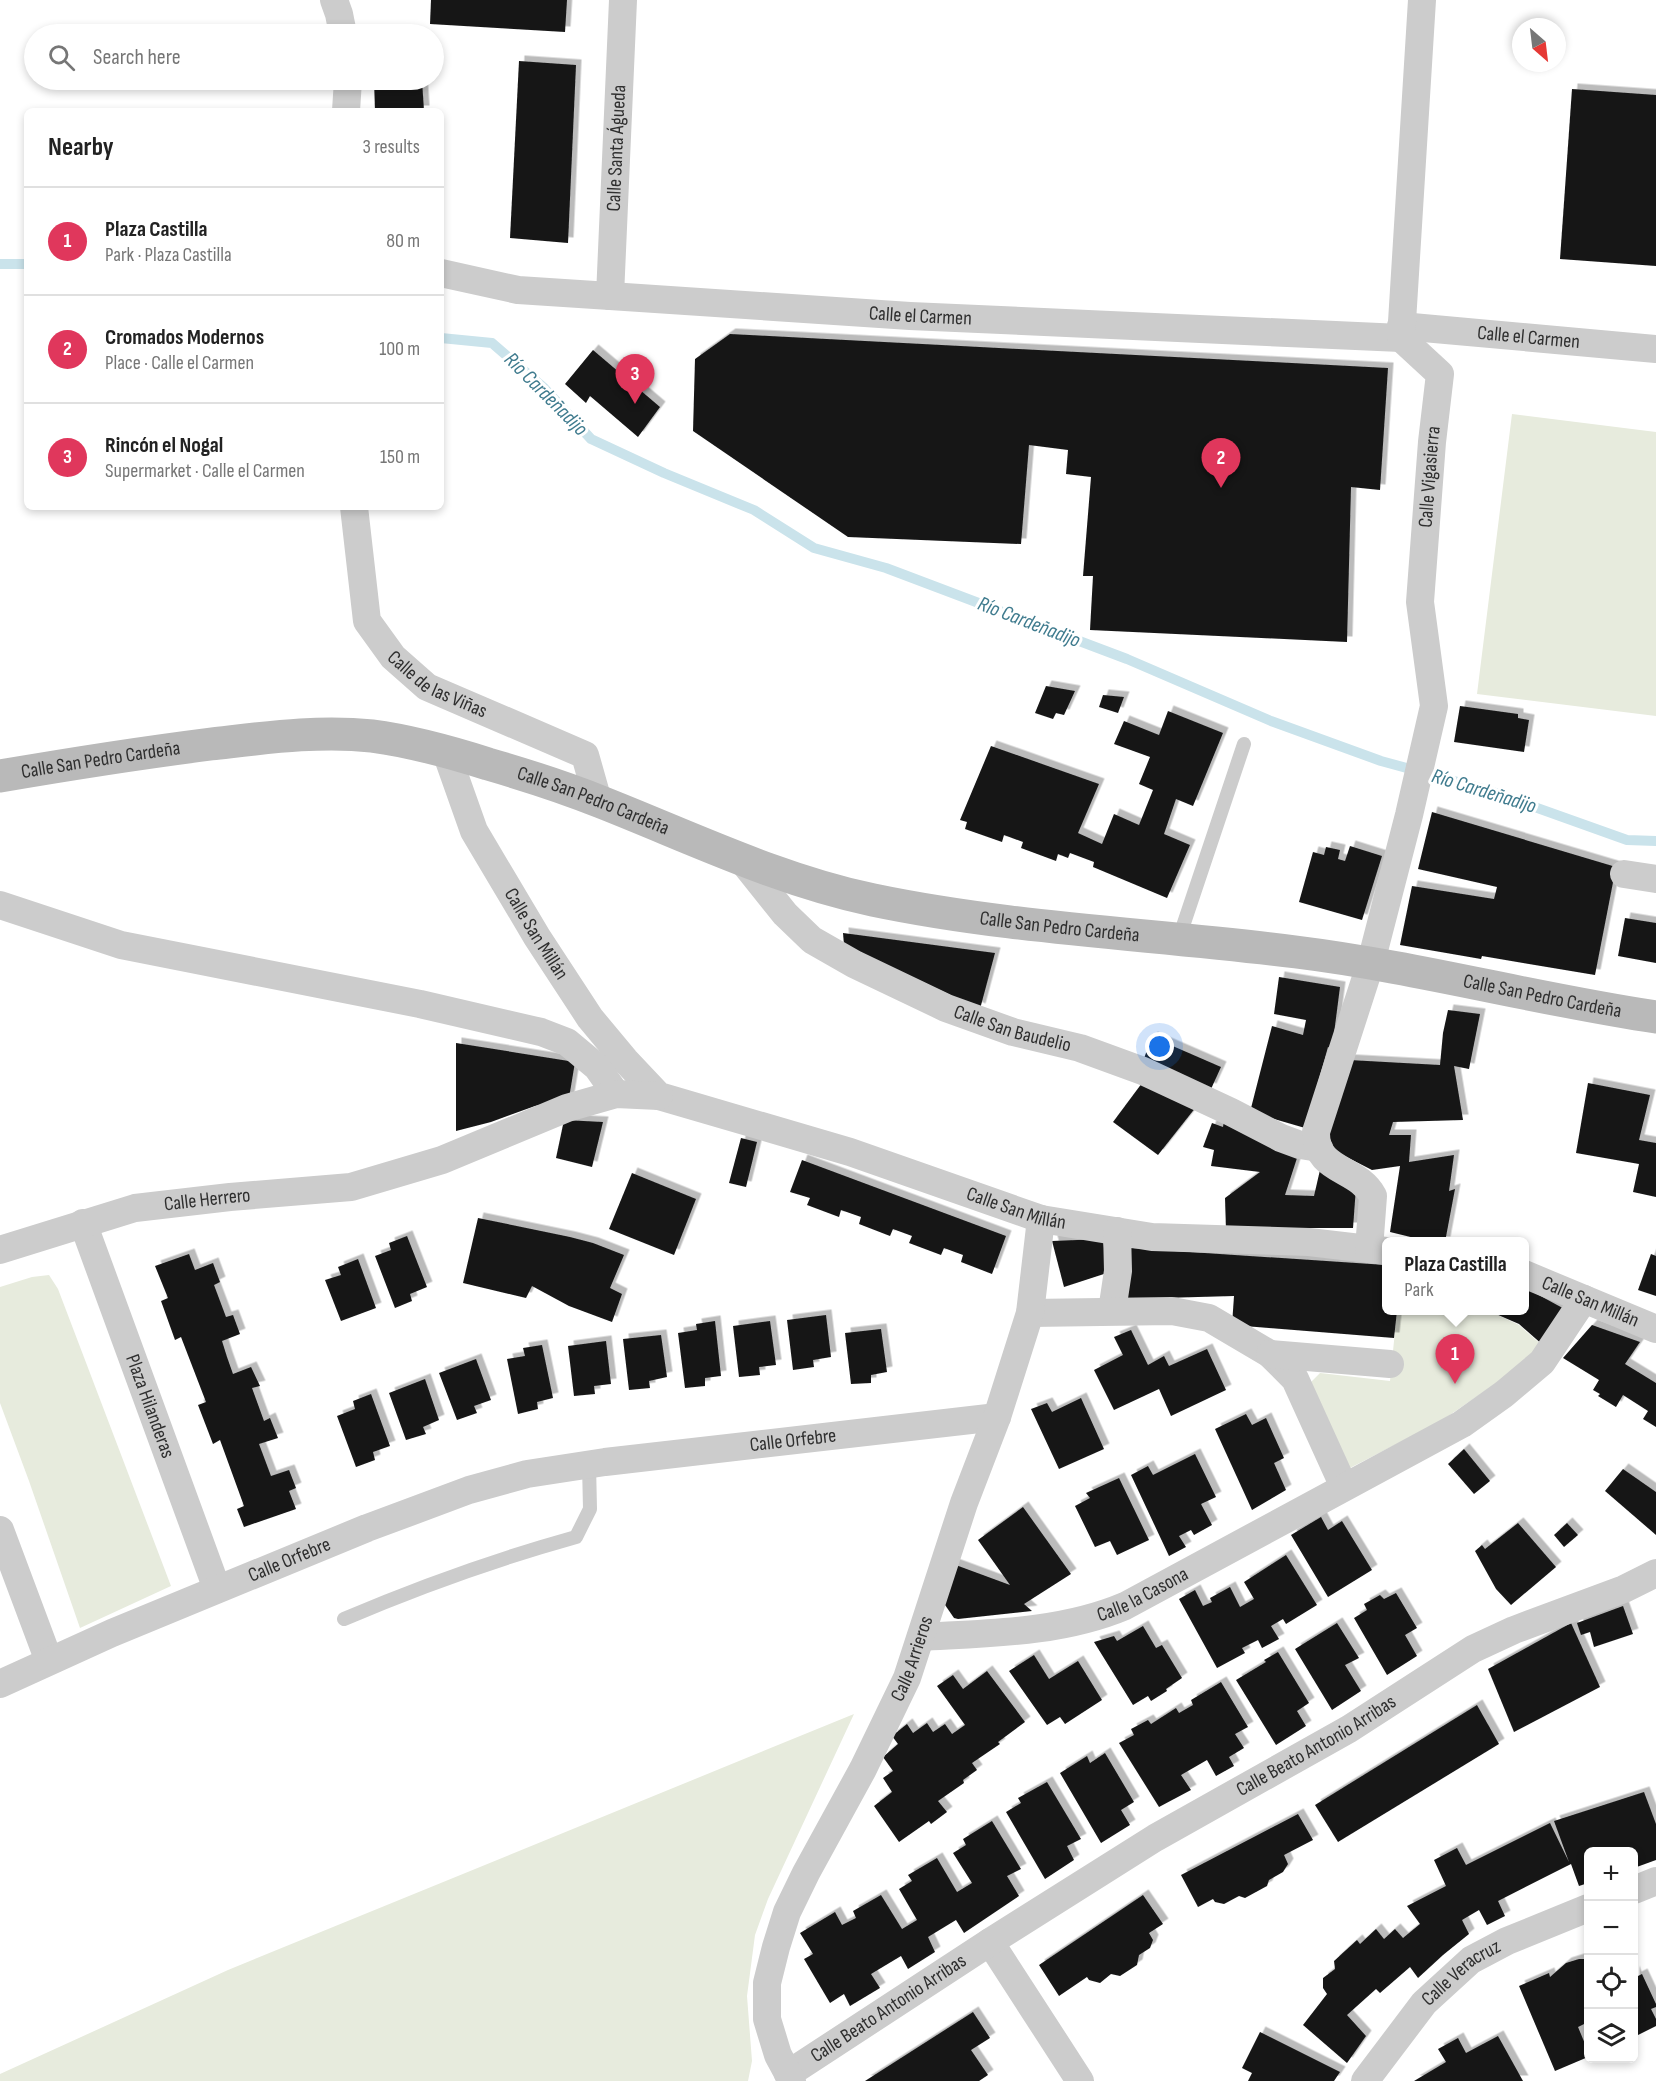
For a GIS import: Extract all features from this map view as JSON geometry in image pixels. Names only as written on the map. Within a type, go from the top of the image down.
[{"type":"main road","name":"Calle San Pedro Cardeña","points":[[0,776],[138,753],[259,738],[328,733],[375,736],[446,752],[531,777],[598,801],[741,859],[820,887],[909,907],[983,918],[1179,938],[1371,962],[1601,1009],[1656,1017]]},
{"type":"street","points":[[334,0],[341,24]]},
{"type":"street","name":"Calle Santa Águeda","points":[[610,296],[623,0]]},
{"type":"street","points":[[1401,332],[1422,0]]},
{"type":"street","points":[[346,108],[347,90]]},
{"type":"street","name":"Calle el Carmen","points":[[444,274],[518,290],[910,316],[1401,332],[1656,349]]},
{"type":"street","name":"Calle Vigasierra","points":[[1371,962],[1434,706],[1419,602],[1440,374],[1401,332]]},
{"type":"street","name":"Calle de las Viñas","points":[[354,510],[367,621],[393,657],[427,687],[585,755],[598,801]]},
{"type":"street","name":"Calle San Millán","points":[[446,752],[474,831],[537,937],[590,1018],[659,1096]]},
{"type":"street","name":"Calle San Baudelio","points":[[741,859],[785,914],[812,940],[854,964],[946,1008],[1013,1032],[1080,1048],[1143,1071],[1281,1138],[1300,1145],[1318,1148]]},
{"type":"street","points":[[1624,874],[1656,879]]},
{"type":"street","points":[[0,905],[121,945],[420,1004],[541,1032],[567,1042],[597,1067],[616,1094]]},
{"type":"street","points":[[1371,962],[1320,1116],[1316,1141],[1322,1156],[1365,1185],[1373,1196],[1378,1250]]},
{"type":"street","name":"Calle San Millán","points":[[419,1168],[567,1108],[616,1094],[659,1096],[850,1152],[1041,1219],[1152,1236],[1309,1242],[1378,1250]]},
{"type":"street","name":"Calle Herrero","points":[[0,1250],[135,1208],[351,1187],[419,1168]]},
{"type":"street","name":"Calle Arrieros","points":[[790,2077],[778,2055],[766,2019],[767,1983],[776,1947],[787,1912],[863,1769],[907,1678],[964,1503],[997,1417],[1030,1313],[1041,1219]]},
{"type":"street","name":"Plaza Hilanderas","points":[[83,1223],[218,1589]]},
{"type":"street","points":[[1112,1311],[1118,1270],[1117,1230]]},
{"type":"street","name":"Calle San Millán","points":[[1529,1276],[1656,1329]]},
{"type":"street","name":"Calle la Casona","points":[[921,1637],[1034,1630],[1101,1616],[1125,1606],[1462,1424],[1504,1394],[1542,1362],[1584,1299]]},
{"type":"street","points":[[1030,1313],[1172,1311],[1209,1318],[1270,1354],[1295,1379],[1344,1487]]},
{"type":"street","points":[[1270,1354],[1390,1364]]},
{"type":"street","name":"Calle Orfebre","points":[[0,1684],[112,1633],[368,1528],[469,1490],[527,1474],[589,1464],[997,1417]]},
{"type":"street","points":[[0,1530],[49,1661]]},
{"type":"street","name":"Calle Beato Antonio Arribas","points":[[790,2077],[990,1942],[1155,1838],[1349,1729],[1473,1649],[1514,1629],[1624,1589],[1656,1573]]},
{"type":"street","points":[[1638,1888],[1656,1881]]},
{"type":"street","name":"Calle Veracruz","points":[[1365,2081],[1424,2003],[1471,1960],[1508,1941],[1584,1910]]},
{"type":"street","points":[[990,1942],[1080,2081]]},
{"type":"lane","points":[[1179,938],[1244,744]]},
{"type":"lane","points":[[344,1619],[402,1595],[532,1549],[576,1537],[590,1509],[589,1464]]},
{"type":"shaded area","points":[[1512,414],[1656,432],[1656,716],[1477,694]]},
{"type":"shaded area","points":[[49,1275],[58,1289],[171,1586],[80,1628],[0,1403],[0,1287],[32,1277]]},
{"type":"shaded area","points":[[1397,1315],[1498,1315],[1519,1325],[1543,1346],[1530,1360],[1441,1421],[1350,1468],[1311,1382],[1320,1373],[1390,1381]]},
{"type":"shaded area","points":[[854,1714],[768,1899],[755,1935],[747,1996],[752,2061],[748,2081],[0,2081],[0,2074],[228,1970]]},
{"type":"building","points":[[431,0],[567,0],[565,32],[430,24]]},
{"type":"building","points":[[519,61],[576,65],[568,243],[510,238]]},
{"type":"building","points":[[1572,89],[1656,95],[1656,266],[1560,259]]},
{"type":"building","points":[[374,90],[423,90],[424,108],[375,108]]},
{"type":"building","points":[[730,334],[1388,368],[1380,490],[1351,487],[1347,642],[1090,630],[1093,576],[1083,576],[1091,477],[1066,474],[1068,450],[1029,445],[1021,544],[848,537],[693,431],[695,359]]},
{"type":"building","points":[[593,350],[660,407],[638,437],[590,396],[586,403],[565,384]]},
{"type":"building","points":[[1046,686],[1075,691],[1064,715],[1056,713],[1053,719],[1035,713]]},
{"type":"building","points":[[1103,695],[1124,697],[1118,713],[1099,707]]},
{"type":"building","points":[[1460,706],[1518,714],[1518,718],[1529,720],[1524,752],[1454,742]]},
{"type":"building","points":[[1168,711],[1223,733],[1193,806],[1176,799],[1164,834],[1190,845],[1167,898],[1093,867],[1094,862],[1070,853],[1068,858],[1058,854],[1056,861],[1021,848],[1023,842],[1004,835],[1002,842],[965,829],[967,822],[960,820],[991,746],[1099,784],[1078,833],[1102,844],[1114,814],[1139,825],[1153,790],[1139,784],[1150,757],[1114,744],[1124,721],[1159,735]]},
{"type":"building","points":[[1432,812],[1616,867],[1595,975],[1400,945],[1412,886],[1494,899],[1497,887],[1418,869]]},
{"type":"building","points":[[1350,846],[1382,856],[1362,920],[1299,902],[1313,852],[1324,855],[1326,847],[1340,850],[1338,859],[1345,861]]},
{"type":"building","points":[[1625,918],[1656,923],[1656,963],[1618,956]]},
{"type":"building","points":[[843,933],[995,953],[980,1009],[844,945]]},
{"type":"building","points":[[1279,977],[1340,987],[1332,1049],[1328,1047],[1305,1128],[1250,1112],[1272,1026],[1303,1035],[1306,1020],[1274,1014]]},
{"type":"building","points":[[1448,1010],[1480,1014],[1469,1069],[1454,1066],[1463,1120],[1393,1122],[1389,1135],[1411,1135],[1409,1162],[1454,1155],[1449,1191],[1455,1189],[1446,1237],[1410,1237],[1390,1232],[1400,1166],[1372,1170],[1325,1146],[1349,1060],[1440,1065]]},
{"type":"building","points":[[1152,1037],[1221,1067],[1211,1089],[1143,1061]]},
{"type":"building","points":[[456,1043],[575,1062],[569,1098],[535,1106],[491,1122],[456,1131]]},
{"type":"building","points":[[1145,1079],[1196,1107],[1158,1155],[1113,1122]]},
{"type":"building","points":[[1588,1083],[1650,1095],[1639,1140],[1656,1143],[1656,1197],[1633,1192],[1639,1164],[1576,1153]]},
{"type":"building","points":[[564,1120],[603,1122],[592,1167],[556,1158]]},
{"type":"building","points":[[1224,1121],[1297,1158],[1285,1195],[1314,1196],[1320,1170],[1356,1187],[1353,1228],[1226,1230],[1225,1198],[1260,1172],[1211,1166],[1214,1150],[1203,1147],[1212,1123],[1223,1127]]},
{"type":"building","points":[[741,1138],[757,1142],[746,1187],[729,1183]]},
{"type":"building","points":[[802,1160],[1006,1236],[992,1274],[961,1262],[963,1255],[944,1248],[941,1255],[909,1243],[912,1236],[893,1229],[890,1236],[859,1224],[861,1217],[841,1210],[839,1217],[807,1205],[810,1198],[790,1192]]},
{"type":"building","points":[[632,1173],[696,1199],[674,1255],[609,1229]]},
{"type":"building","points":[[478,1218],[570,1237],[624,1255],[610,1288],[622,1294],[612,1322],[569,1306],[532,1286],[526,1298],[463,1283]]},
{"type":"building","points":[[407,1236],[427,1287],[410,1294],[412,1301],[395,1308],[375,1256],[391,1250],[389,1243]]},
{"type":"building","points":[[1103,1239],[1107,1273],[1064,1287],[1052,1241]]},
{"type":"building","points":[[1130,1248],[1382,1265],[1382,1315],[1397,1315],[1394,1338],[1232,1325],[1234,1296],[1126,1299]]},
{"type":"building","points":[[189,1254],[195,1270],[213,1263],[220,1282],[214,1285],[226,1317],[233,1315],[240,1334],[222,1341],[233,1374],[251,1367],[260,1386],[252,1388],[264,1421],[270,1418],[278,1438],[259,1444],[271,1476],[289,1470],[296,1488],[289,1491],[296,1509],[244,1527],[237,1509],[244,1506],[220,1440],[213,1444],[198,1405],[206,1402],[181,1337],[175,1340],[161,1301],[168,1298],[155,1266]]},
{"type":"building","points":[[1651,1254],[1656,1256],[1656,1296],[1638,1290]]},
{"type":"building","points":[[358,1259],[376,1308],[341,1321],[325,1280],[341,1275],[338,1267]]},
{"type":"building","points":[[1529,1290],[1570,1312],[1544,1346],[1519,1324],[1498,1315],[1529,1315]]},
{"type":"building","points":[[826,1315],[831,1357],[813,1360],[814,1367],[793,1370],[787,1320]]},
{"type":"building","points":[[715,1321],[721,1376],[705,1378],[705,1386],[685,1388],[678,1333],[697,1330],[696,1324]]},
{"type":"building","points":[[770,1321],[776,1365],[759,1367],[760,1375],[739,1377],[733,1326]]},
{"type":"building","points":[[1592,1325],[1640,1342],[1625,1364],[1656,1383],[1656,1427],[1643,1419],[1648,1411],[1623,1395],[1616,1407],[1598,1396],[1600,1394],[1593,1390],[1599,1380],[1563,1358]]},
{"type":"building","points":[[881,1329],[887,1372],[871,1375],[871,1383],[851,1384],[845,1333]]},
{"type":"building","points":[[1131,1330],[1148,1365],[1164,1356],[1169,1366],[1207,1349],[1226,1390],[1171,1416],[1159,1389],[1114,1410],[1094,1370],[1123,1355],[1114,1337]]},
{"type":"building","points":[[661,1335],[667,1377],[649,1381],[650,1388],[629,1390],[623,1339]]},
{"type":"building","points":[[606,1341],[611,1384],[594,1386],[595,1394],[574,1396],[568,1346]]},
{"type":"building","points":[[542,1345],[553,1398],[537,1402],[538,1409],[518,1414],[507,1359],[525,1356],[523,1348]]},
{"type":"building","points":[[476,1359],[491,1400],[474,1406],[477,1413],[457,1420],[439,1373]]},
{"type":"building","points":[[425,1379],[439,1420],[423,1427],[426,1434],[406,1440],[389,1393]]},
{"type":"building","points":[[371,1394],[390,1446],[373,1452],[375,1460],[356,1467],[337,1416],[355,1409],[353,1401]]},
{"type":"building","points":[[1081,1398],[1104,1449],[1059,1469],[1031,1409],[1047,1403],[1052,1412]]},
{"type":"building","points":[[1246,1414],[1252,1425],[1266,1418],[1284,1458],[1274,1463],[1286,1490],[1252,1510],[1215,1429]]},
{"type":"building","points":[[1464,1449],[1490,1481],[1474,1494],[1448,1464]]},
{"type":"building","points":[[1195,1454],[1216,1497],[1201,1504],[1212,1525],[1194,1535],[1191,1530],[1179,1536],[1186,1547],[1169,1556],[1131,1475],[1148,1466],[1153,1475]]},
{"type":"building","points":[[1623,1469],[1656,1492],[1656,1535],[1605,1491]]},
{"type":"building","points":[[1119,1478],[1149,1540],[1117,1555],[1110,1541],[1095,1547],[1075,1506],[1090,1498],[1086,1493]]},
{"type":"building","points":[[1023,1507],[1071,1574],[1024,1604],[1032,1611],[954,1618],[943,1602],[953,1564],[1010,1585],[978,1540]]},
{"type":"building","points":[[1321,1517],[1328,1530],[1342,1521],[1372,1570],[1328,1597],[1291,1535]]},
{"type":"building","points":[[1518,1523],[1556,1567],[1511,1605],[1496,1589],[1475,1551],[1482,1545],[1485,1549]]},
{"type":"building","points":[[1567,1523],[1578,1535],[1564,1547],[1554,1535]]},
{"type":"building","points":[[1286,1555],[1317,1605],[1286,1624],[1283,1619],[1271,1626],[1279,1639],[1262,1648],[1258,1640],[1242,1648],[1245,1653],[1217,1668],[1179,1599],[1195,1590],[1203,1606],[1212,1602],[1210,1598],[1230,1587],[1240,1607],[1254,1599],[1244,1582]]},
{"type":"building","points":[[1396,1593],[1417,1628],[1405,1635],[1417,1656],[1387,1675],[1354,1618],[1367,1610],[1364,1604],[1380,1595],[1384,1599]]},
{"type":"building","points":[[1623,1606],[1633,1634],[1594,1647],[1590,1632],[1581,1635],[1577,1623]]},
{"type":"building","points":[[1337,1623],[1359,1658],[1345,1665],[1361,1691],[1332,1710],[1295,1649]]},
{"type":"building","points":[[1571,1623],[1600,1687],[1514,1732],[1488,1669]]},
{"type":"building","points":[[1143,1626],[1156,1648],[1162,1645],[1182,1678],[1151,1701],[1148,1696],[1133,1705],[1094,1642],[1114,1636],[1117,1641]]},
{"type":"building","points":[[1278,1652],[1309,1703],[1297,1711],[1306,1726],[1276,1745],[1236,1680]]},
{"type":"building","points":[[1034,1655],[1049,1679],[1078,1661],[1102,1700],[1065,1724],[1060,1717],[1047,1725],[1009,1671]]},
{"type":"building","points":[[987,1671],[1025,1722],[998,1742],[1000,1744],[972,1763],[977,1770],[963,1780],[964,1783],[938,1801],[947,1812],[931,1824],[929,1821],[899,1842],[874,1806],[892,1792],[883,1778],[893,1771],[883,1757],[898,1744],[892,1736],[907,1724],[913,1733],[927,1723],[933,1732],[945,1724],[952,1734],[965,1725],[937,1686],[953,1675],[963,1689]]},
{"type":"building","points":[[1221,1682],[1248,1727],[1235,1734],[1244,1748],[1229,1757],[1234,1766],[1216,1776],[1207,1760],[1181,1775],[1191,1790],[1159,1807],[1119,1743],[1134,1735],[1131,1729],[1148,1720],[1151,1724],[1176,1708],[1179,1713],[1193,1705],[1191,1700]]},
{"type":"building","points":[[1477,1705],[1499,1744],[1338,1842],[1315,1805]]},
{"type":"building","points":[[1105,1753],[1134,1802],[1121,1810],[1130,1825],[1101,1843],[1060,1773],[1087,1756],[1090,1763]]},
{"type":"building","points":[[1047,1782],[1081,1839],[1067,1846],[1074,1860],[1045,1879],[1006,1812],[1021,1803],[1018,1798]]},
{"type":"building","points":[[1644,1792],[1656,1824],[1656,1860],[1638,1867],[1638,1847],[1584,1847],[1584,1884],[1579,1886],[1571,1864],[1498,1901],[1505,1916],[1487,1925],[1479,1910],[1462,1920],[1469,1934],[1418,1978],[1410,1967],[1380,1993],[1376,1989],[1347,2015],[1366,2036],[1347,2063],[1303,2025],[1327,1994],[1323,1988],[1323,1978],[1335,1969],[1334,1961],[1357,1940],[1360,1944],[1376,1929],[1384,1939],[1395,1929],[1403,1938],[1420,1924],[1407,1906],[1446,1886],[1434,1860],[1457,1848],[1466,1865],[1550,1823],[1569,1862],[1554,1821]]},
{"type":"building","points":[[1298,1814],[1313,1840],[1284,1855],[1288,1864],[1283,1872],[1269,1880],[1267,1886],[1245,1898],[1239,1896],[1224,1904],[1215,1902],[1213,1899],[1198,1907],[1181,1875]]},
{"type":"building","points":[[992,1821],[1021,1869],[1007,1876],[1019,1896],[964,1933],[956,1920],[928,1937],[935,1952],[908,1969],[901,1956],[871,1974],[880,1988],[850,2006],[844,1994],[830,2003],[804,1959],[813,1954],[800,1933],[835,1912],[842,1925],[856,1918],[853,1911],[881,1895],[902,1929],[917,1920],[899,1889],[912,1881],[908,1875],[937,1858],[957,1892],[972,1883],[953,1853],[966,1845],[963,1839]]},
{"type":"building","points":[[1143,1895],[1163,1924],[1149,1933],[1153,1940],[1150,1948],[1139,1955],[1137,1965],[1120,1976],[1111,1974],[1100,1983],[1089,1980],[1087,1977],[1059,1996],[1039,1965]]},
{"type":"building","points":[[1584,1959],[1584,2024],[1578,2027],[1584,2041],[1584,2059],[1555,2071],[1519,1986],[1549,1973],[1550,1977],[1566,1963]]},
{"type":"building","points":[[1642,1974],[1656,2004],[1656,2007],[1651,2009],[1656,2019],[1656,2026],[1638,2035],[1638,1976]]},
{"type":"building","points":[[973,2012],[990,2038],[971,2050],[988,2075],[979,2081],[865,2081]]},
{"type":"building","points":[[1260,2032],[1340,2072],[1334,2081],[1248,2081],[1252,2073],[1242,2068]]},
{"type":"building","points":[[1498,2036],[1523,2081],[1414,2081],[1446,2062],[1438,2049],[1458,2038],[1466,2053]]},
{"type":"waterway","name":"Río Cardeñadijo","points":[[0,264],[24,264]]},
{"type":"waterway","name":"Río Cardeñadijo","points":[[444,338],[492,343],[543,387],[591,439],[664,473],[754,510],[814,548],[886,568],[1127,659],[1271,721],[1381,761],[1487,790],[1627,840],[1656,841]]},
{"type":"place","name":"Rincón el Nogal","points":[[635,404]]},
{"type":"place","name":"Cromados Modernos","points":[[1221,488]]},
{"type":"place","name":"Plaza Castilla","points":[[1455,1384]]}]
